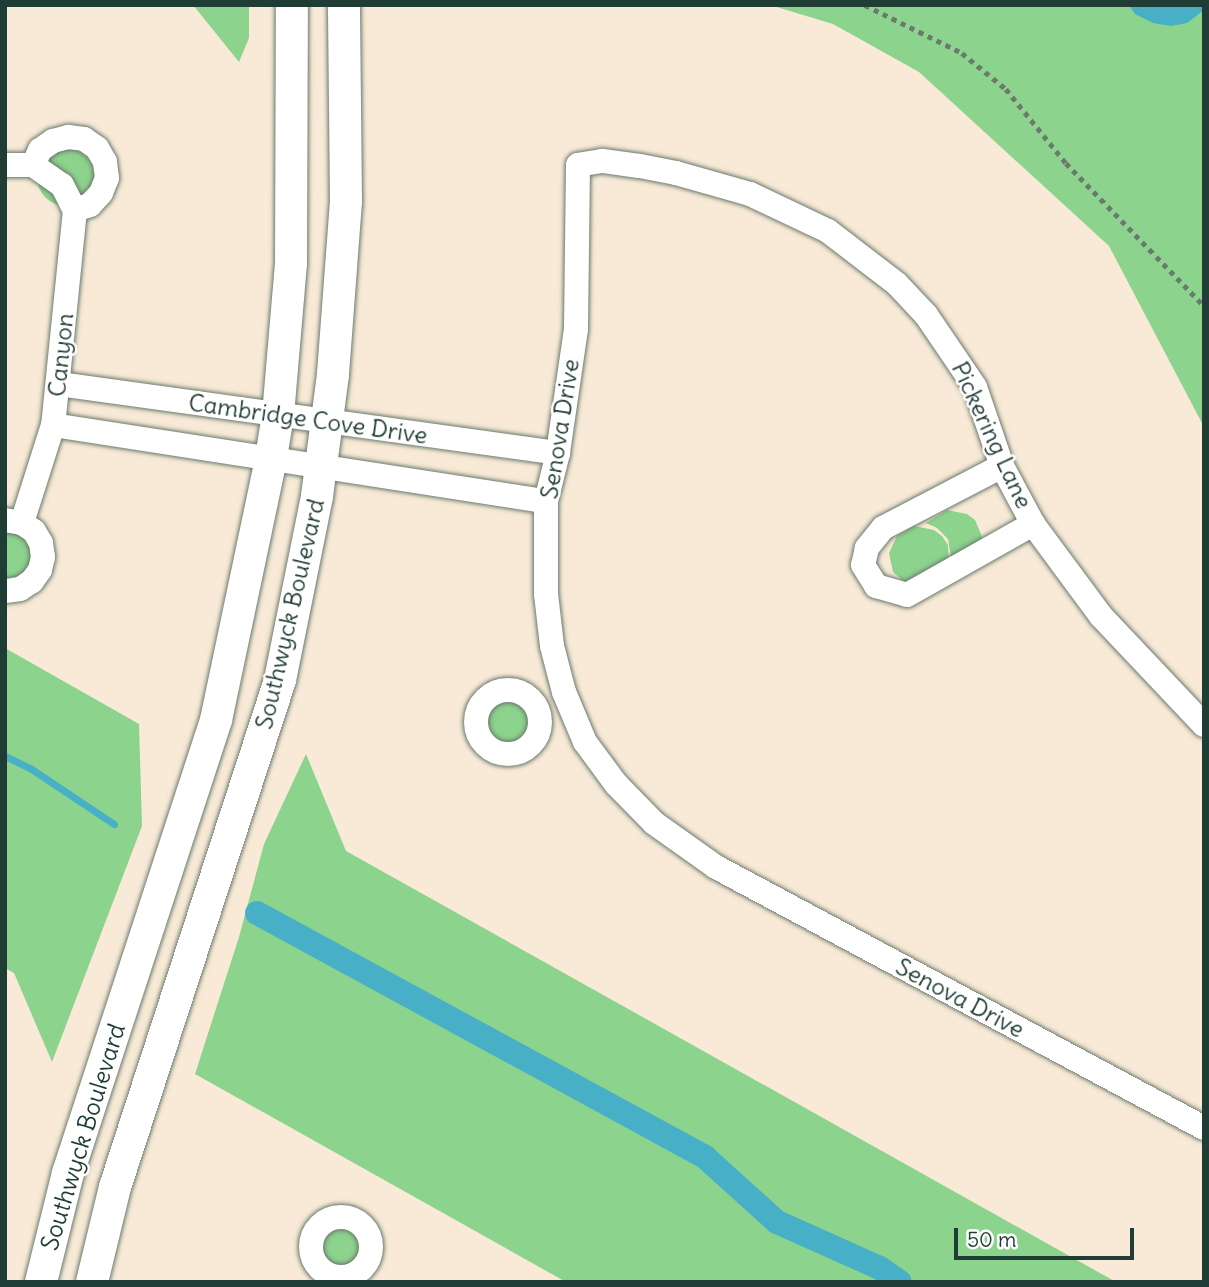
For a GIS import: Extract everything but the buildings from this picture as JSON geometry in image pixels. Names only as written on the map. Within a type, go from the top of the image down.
[{"type":"street","name":"Southwyck Boulevard","points":[[41,1282],[68,1174],[216,720],[271,458],[278,415],[291,264],[292,5]]},
{"type":"street","name":"Southwyck Boulevard","points":[[92,1282],[115,1187],[280,680],[317,496],[328,421],[346,202],[344,5]]},
{"type":"street","points":[[5,165],[33,165],[62,185],[75,210],[90,205],[101,193],[107,178],[105,162],[97,149],[84,139],[68,136],[53,141],[40,150],[33,165]]},
{"type":"street","name":"Pickering Lane","points":[[578,165],[602,161],[639,166],[740,191],[790,210],[864,256],[926,315],[952,349],[975,387],[1003,466],[1033,524],[1101,616],[1204,725]]},
{"type":"street","name":"Senova Drive","points":[[578,165],[576,329],[558,453],[546,501],[546,594],[552,646],[564,692],[585,742],[616,784],[654,823],[716,867],[1204,1128]]},
{"type":"street","name":"Canyon","points":[[5,590],[20,589],[32,582],[40,570],[43,557],[41,543],[34,531],[14,521],[53,425],[75,210]]},
{"type":"street","name":"Cambridge Cove Drive","points":[[59,384],[558,453]]},
{"type":"street","name":"Cambridge Cove Drive","points":[[53,425],[546,501]]},
{"type":"street","points":[[1003,466],[883,528],[867,548],[863,565],[876,586],[908,595],[1033,524]]},
{"type":"street","points":[[538,708],[564,692]]},
{"type":"street","points":[[68,1174],[115,1187]]},
{"type":"path","points":[[865,5],[962,53],[1006,89],[1066,163],[1204,306]]},
{"type":"green space","points":[[193,5],[249,5],[249,38],[239,62]]},
{"type":"green space","points":[[770,5],[1204,5],[1204,427],[1109,246],[919,72],[833,24]]},
{"type":"green space","points":[[66,148],[77,150],[90,161],[95,177],[93,188],[82,201],[66,206],[55,204],[42,193],[37,177],[39,166],[50,153]]},
{"type":"green space","points":[[947,510],[967,514],[975,520],[983,539],[951,557],[948,539],[937,528],[926,523]]},
{"type":"green space","points":[[5,526],[29,536],[36,565],[5,587]]},
{"type":"green space","points":[[914,526],[934,530],[942,536],[948,545],[949,565],[907,584],[893,572],[889,553],[897,536]]},
{"type":"green space","points":[[5,648],[139,724],[142,826],[52,1062],[14,973],[5,968]]},
{"type":"green space","points":[[501,690],[513,690],[532,703],[537,720],[535,732],[524,745],[513,750],[501,750],[482,737],[477,726],[477,714],[490,695]]},
{"type":"green space","points":[[306,754],[346,851],[1116,1282],[566,1282],[195,1074],[239,937],[264,844]]},
{"type":"green space","points":[[336,1227],[348,1227],[363,1235],[371,1250],[371,1262],[363,1277],[348,1285],[336,1285],[321,1277],[313,1262],[313,1250],[321,1235]]},
{"type":"water","points":[[1129,5],[1204,5],[1204,10],[1187,23],[1171,26],[1153,23],[1135,14]]},
{"type":"waterway","points":[[5,756],[30,768],[114,824]]},
{"type":"waterway","points":[[257,913],[705,1157],[777,1222],[880,1268],[900,1282]]}]
